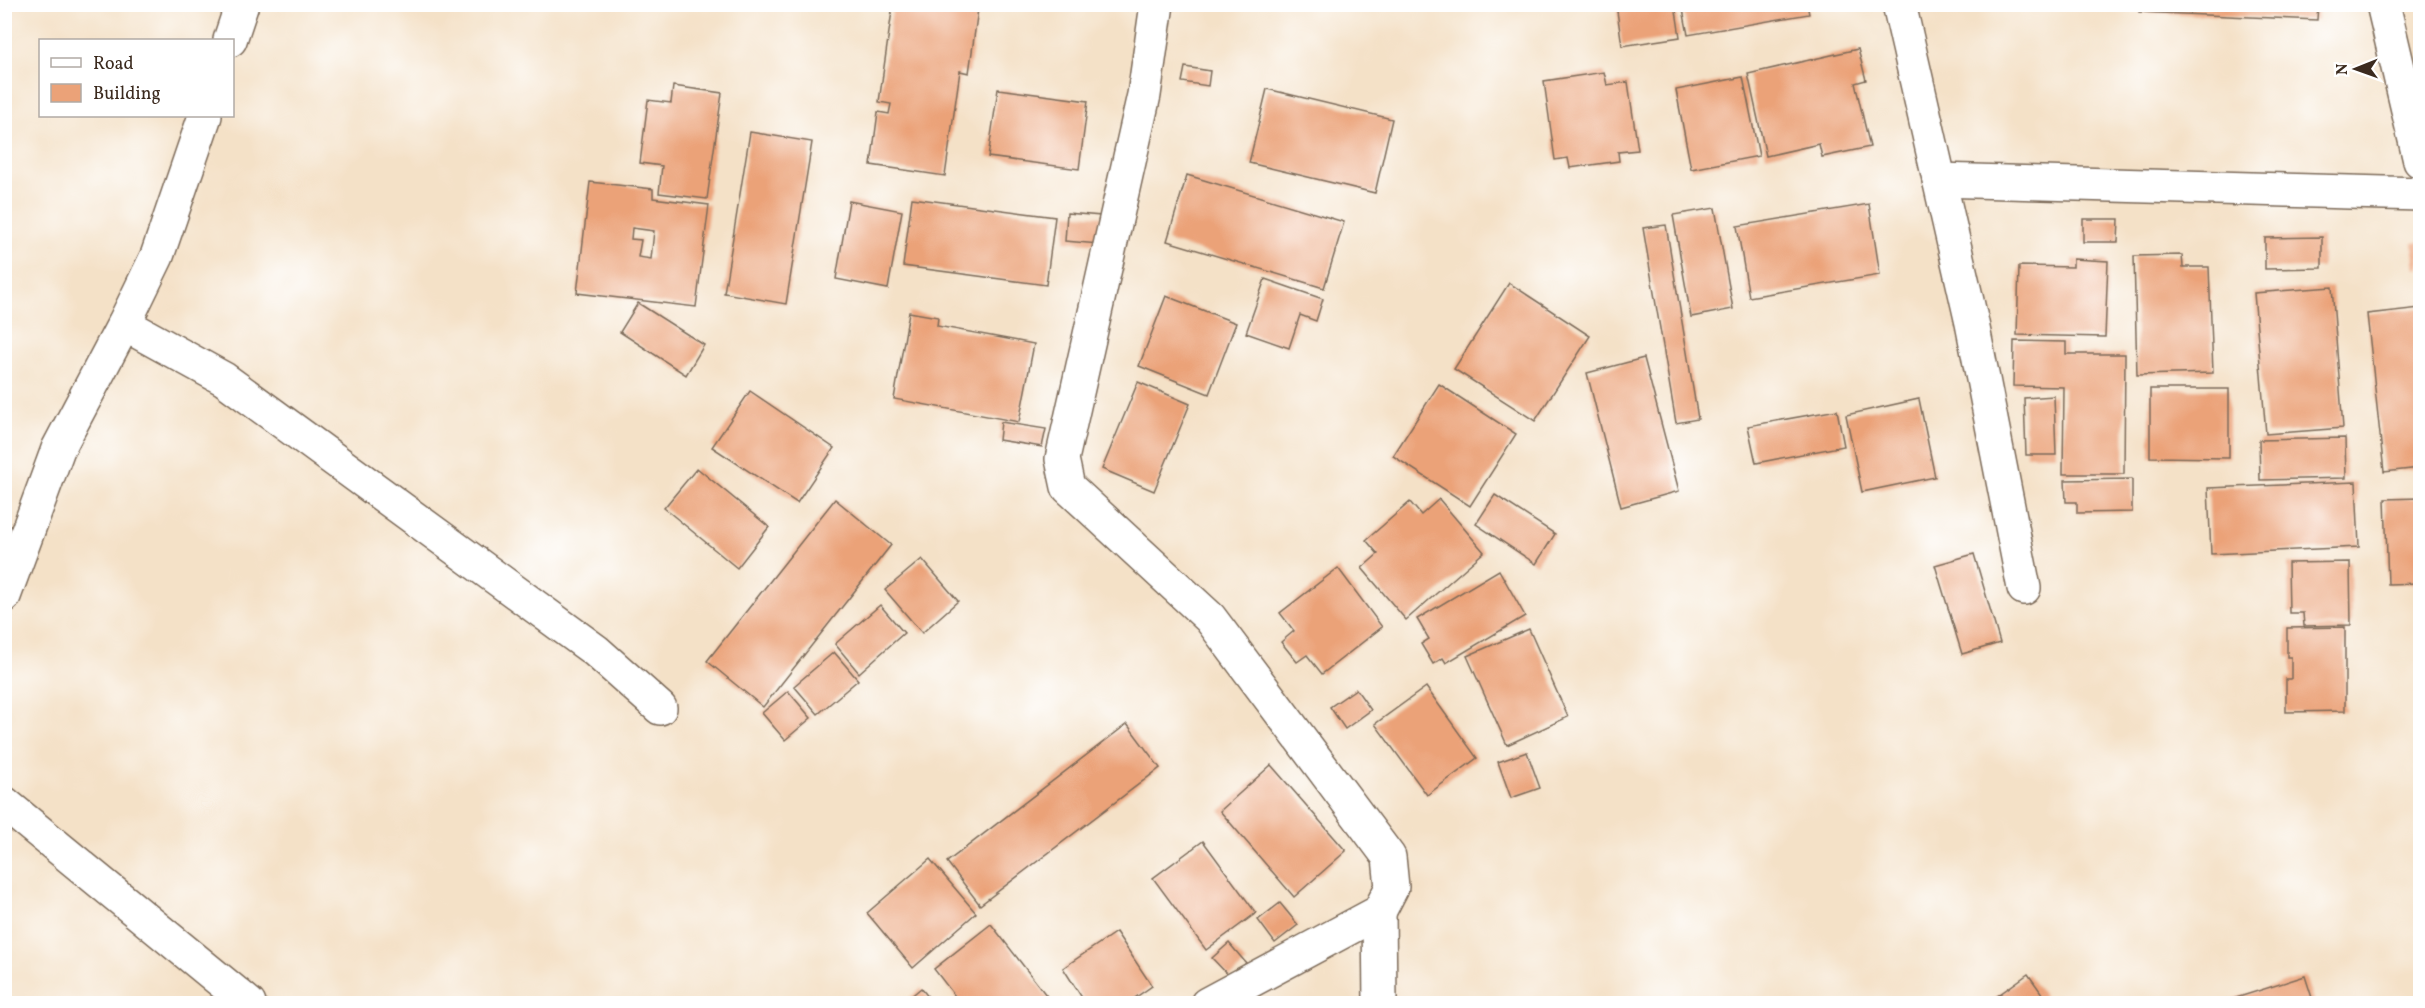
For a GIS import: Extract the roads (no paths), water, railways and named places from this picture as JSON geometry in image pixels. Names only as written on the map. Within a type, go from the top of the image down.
[{"type":"street","points":[[230,39],[242,4]]},
{"type":"street","points":[[1156,4],[1144,95],[1062,459],[1065,477],[1068,487],[1210,618],[1389,857],[1392,887],[1379,912],[1380,1004]]},
{"type":"street","points":[[1899,4],[1972,323],[2024,588]]},
{"type":"street","points":[[2383,4],[2421,161]]},
{"type":"street","points":[[4,596],[58,449],[157,256],[205,117]]},
{"type":"street","points":[[1939,180],[2421,194]]},
{"type":"street","points":[[124,324],[224,379],[596,651],[660,708]]},
{"type":"street","points":[[4,803],[249,1004]]},
{"type":"street","points":[[1207,1004],[1379,912]]}]
